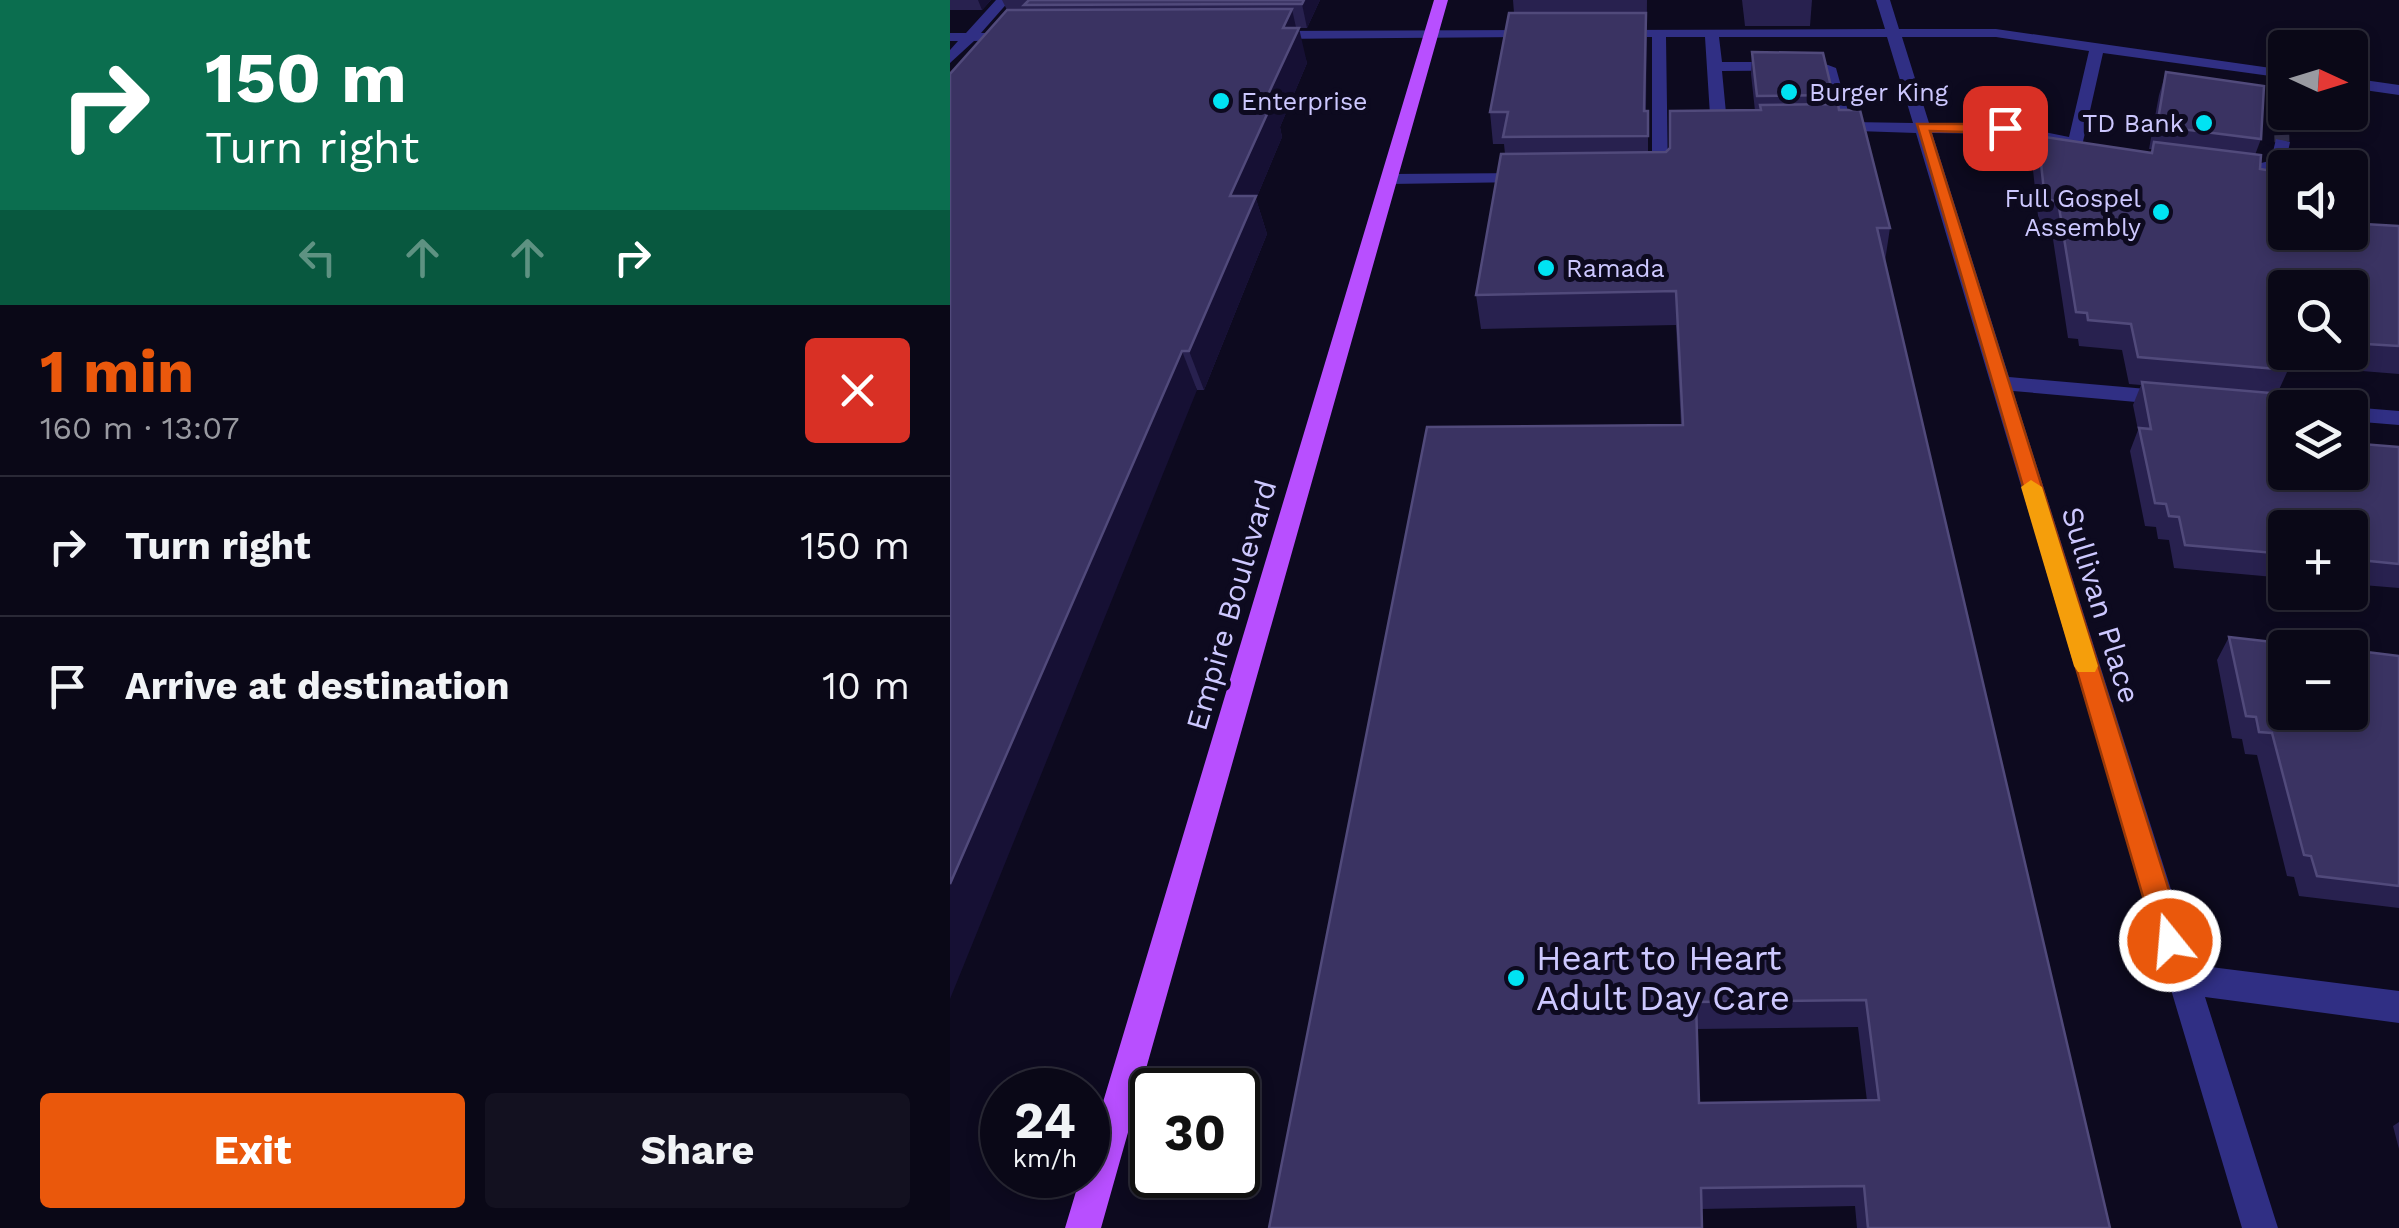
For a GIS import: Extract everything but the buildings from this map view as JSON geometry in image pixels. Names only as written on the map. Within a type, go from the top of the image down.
[{"type":"main road","name":"Empire Boulevard","points":[[1083,1228],[1441,0]]},
{"type":"street","points":[[950,59],[1003,0]]},
{"type":"street","name":"Sullivan Place","points":[[1883,0],[2260,1228]]},
{"type":"street","points":[[1651,177],[1659,33]]},
{"type":"street","points":[[1712,33],[1718,114],[1748,128],[1767,128]]},
{"type":"street","points":[[1588,34],[1996,33],[2268,72]]},
{"type":"street","points":[[1260,35],[1552,34]]},
{"type":"street","points":[[950,37],[1031,37]]},
{"type":"street","points":[[1825,127],[2005,128],[2084,145],[2097,48]]},
{"type":"street","points":[[1714,66],[1820,66],[1831,71],[1844,127]]},
{"type":"street","points":[[2368,86],[2399,90]]},
{"type":"street","points":[[2205,166],[2260,172],[2279,162],[2282,142]]},
{"type":"street","points":[[1390,179],[1547,178]]},
{"type":"street","points":[[2000,384],[2193,400]]},
{"type":"street","points":[[2368,415],[2399,418]]},
{"type":"street","points":[[2182,978],[2399,1007]]},
{"type":"tunnel","points":[[2282,130],[2282,142]]},
{"type":"slow traffic","points":[[2031,487],[2086,666]]},
{"type":"place","name":"Burger King","points":[[1789,92]]},
{"type":"place","name":"Enterprise","points":[[1221,101]]},
{"type":"place","name":"TD Bank","points":[[2204,123]]},
{"type":"place","name":"Full Gospel Assembly","points":[[2161,212]]},
{"type":"place","name":"Ramada","points":[[1546,268]]},
{"type":"place","name":"Heart to Heart Adult Day Care","points":[[1516,978]]},
{"type":"route","points":[[2005,128],[1922,127],[2170,941]]}]
